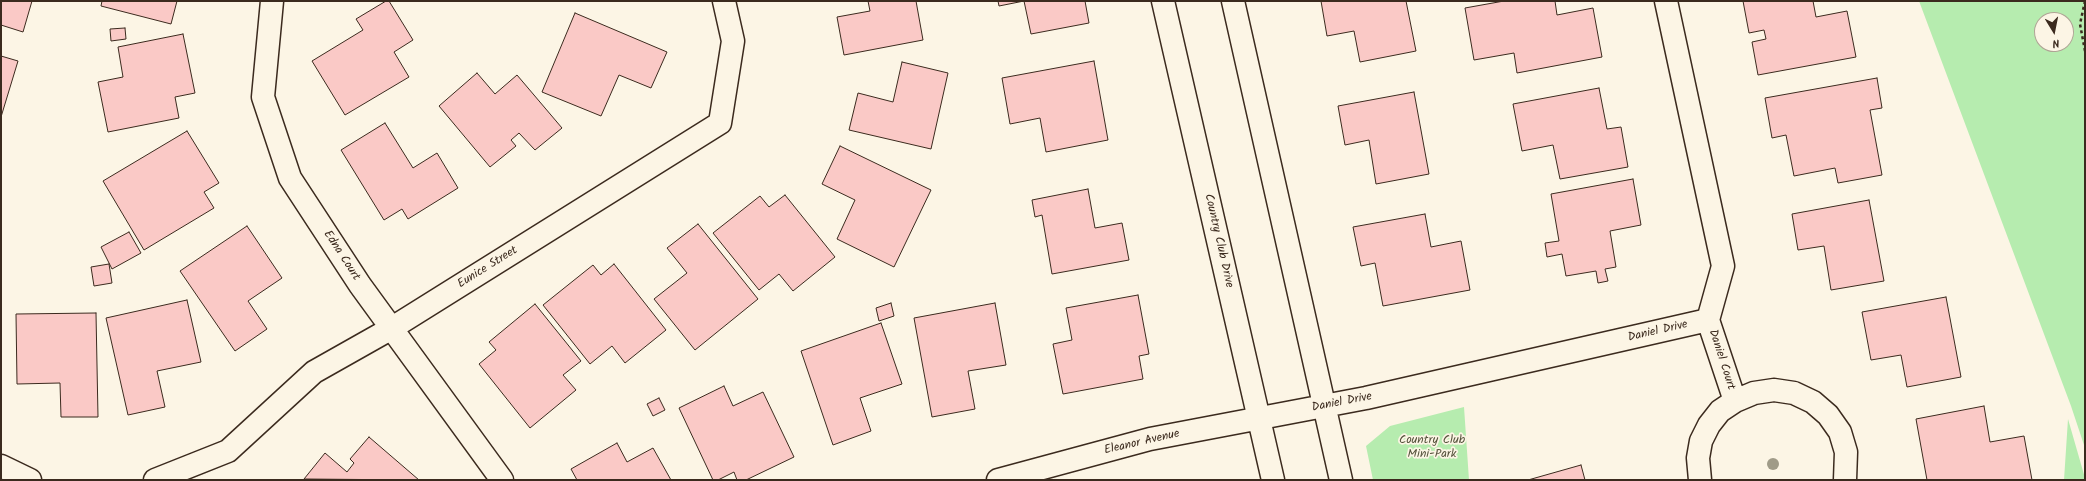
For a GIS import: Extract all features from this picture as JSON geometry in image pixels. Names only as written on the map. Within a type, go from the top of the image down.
[{"type":"street","name":"Edna Court","points":[[272,1],[263,97],[290,178],[360,285],[502,480]]},
{"type":"street","name":"Eunice Street","points":[[154,480],[228,451],[314,372],[392,328],[720,123],[733,41],[724,1]]},
{"type":"street","name":"Country Club Drive","points":[[1163,1],[1273,480]]},
{"type":"street","points":[[1233,1],[1341,480]]},
{"type":"street","points":[[1666,1],[1723,266],[1708,320]]},
{"type":"street","name":"Daniel Drive","points":[[1289,414],[1708,320]]},
{"type":"street","name":"Daniel Court","points":[[1708,320],[1734,401]]},
{"type":"street","name":"Daniel Court","points":[[1700,480],[1698,458],[1701,441],[1709,425],[1720,411],[1734,401],[1754,393],[1774,390],[1794,393],[1813,402],[1828,416],[1840,432],[1846,452],[1847,472],[1845,480]]},
{"type":"street","name":"Eleanor Avenue","points":[[998,480],[1150,439],[1289,414]]},
{"type":"street","points":[[1,466],[30,480]]},
{"type":"path","points":[[2085,1],[2080,24],[2085,51]]},
{"type":"green space","points":[[1919,1],[2085,1],[2085,448],[2071,406]]},
{"type":"green space","name":"Country Club Mini-Park","points":[[1464,407],[1469,480],[1373,480],[1366,446],[1390,426]]},
{"type":"green space","points":[[2068,419],[2085,478],[2085,480],[2064,480]]},
{"type":"building","points":[[1,1],[32,1],[23,32],[1,25]]},
{"type":"building","points":[[102,1],[177,1],[171,24],[101,6]]},
{"type":"building","points":[[386,1],[389,1],[413,40],[394,52],[409,77],[345,115],[312,61],[363,30],[356,19]]},
{"type":"building","points":[[868,1],[916,1],[923,40],[844,55],[837,17],[870,11]]},
{"type":"building","points":[[998,1],[1024,1],[999,6]]},
{"type":"building","points":[[1024,1],[1085,1],[1089,23],[1031,34]]},
{"type":"building","points":[[1321,1],[1406,1],[1416,51],[1360,62],[1354,31],[1327,36]]},
{"type":"building","points":[[1504,1],[1555,1],[1557,15],[1593,8],[1602,57],[1517,73],[1514,53],[1474,60],[1465,8]]},
{"type":"building","points":[[1743,1],[1813,1],[1816,17],[1847,11],[1856,57],[1758,75],[1752,42],[1766,39],[1764,30],[1749,33]]},
{"type":"building","points":[[575,13],[667,52],[651,88],[619,75],[601,116],[542,92]]},
{"type":"building","points":[[125,28],[126,39],[111,41],[110,29]]},
{"type":"building","points":[[183,34],[195,93],[175,97],[179,118],[108,132],[98,82],[123,77],[118,47]]},
{"type":"building","points":[[1,56],[18,61],[1,117]]},
{"type":"building","points":[[1094,61],[1108,140],[1046,152],[1040,118],[1010,124],[1002,78]]},
{"type":"building","points":[[902,62],[948,73],[931,149],[849,130],[858,93],[893,102]]},
{"type":"building","points":[[477,73],[495,94],[517,75],[562,128],[535,150],[519,133],[511,140],[516,146],[490,167],[439,106]]},
{"type":"building","points":[[1877,78],[1882,108],[1870,110],[1882,175],[1838,183],[1835,168],[1794,176],[1786,135],[1772,138],[1765,98]]},
{"type":"building","points":[[1599,88],[1607,129],[1621,127],[1628,167],[1560,179],[1553,145],[1522,151],[1513,104]]},
{"type":"building","points":[[1414,92],[1429,174],[1376,184],[1369,140],[1345,145],[1338,106]]},
{"type":"building","points":[[385,123],[413,168],[437,153],[458,188],[408,219],[402,209],[384,220],[341,150]]},
{"type":"building","points":[[187,131],[219,183],[204,192],[214,208],[144,250],[103,181]]},
{"type":"building","points":[[840,146],[931,190],[894,267],[837,239],[855,200],[822,184]]},
{"type":"building","points":[[1633,179],[1641,225],[1610,231],[1616,267],[1605,269],[1608,281],[1598,283],[1596,271],[1566,276],[1562,254],[1547,257],[1545,243],[1559,241],[1551,194]]},
{"type":"building","points":[[1088,189],[1095,228],[1122,223],[1129,260],[1052,274],[1042,215],[1035,217],[1032,200]]},
{"type":"building","points":[[785,195],[835,257],[793,291],[779,274],[759,290],[713,233],[760,196],[769,207]]},
{"type":"building","points":[[1869,200],[1884,281],[1831,290],[1824,246],[1798,250],[1792,214]]},
{"type":"building","points":[[1425,214],[1431,247],[1461,241],[1470,290],[1383,306],[1375,263],[1361,266],[1353,227]]},
{"type":"building","points":[[698,224],[758,299],[695,350],[654,299],[687,273],[667,248]]},
{"type":"building","points":[[247,226],[282,278],[248,301],[267,329],[235,351],[180,271]]},
{"type":"building","points":[[129,232],[141,253],[112,269],[101,247]]},
{"type":"building","points":[[109,264],[112,283],[94,286],[91,267]]},
{"type":"building","points":[[614,264],[666,330],[625,363],[612,346],[590,364],[543,305],[593,265],[601,275]]},
{"type":"building","points":[[1138,295],[1149,354],[1139,356],[1143,379],[1063,394],[1053,344],[1072,340],[1066,308]]},
{"type":"building","points":[[1946,297],[1961,377],[1907,387],[1901,355],[1871,360],[1862,312]]},
{"type":"building","points":[[187,300],[201,362],[157,371],[165,407],[128,415],[106,318]]},
{"type":"building","points":[[891,303],[894,316],[879,321],[876,308]]},
{"type":"building","points":[[995,303],[1006,365],[968,371],[975,409],[932,417],[914,318]]},
{"type":"building","points":[[535,304],[581,361],[563,375],[576,390],[530,428],[479,364],[496,350],[489,342]]},
{"type":"building","points":[[96,313],[98,417],[61,417],[60,383],[17,384],[16,314]]},
{"type":"building","points":[[881,323],[902,384],[860,398],[871,431],[833,445],[801,351]]},
{"type":"building","points":[[724,386],[733,406],[763,392],[794,457],[746,480],[737,480],[734,472],[718,480],[713,480],[679,408]]},
{"type":"building","points":[[659,398],[665,410],[653,416],[647,404]]},
{"type":"building","points":[[1984,406],[1990,442],[2024,436],[2032,480],[1927,480],[1916,419]]},
{"type":"building","points":[[369,437],[419,480],[304,479],[325,453],[347,472],[354,463],[350,459]]},
{"type":"building","points":[[617,443],[627,462],[653,448],[671,480],[577,480],[571,469]]},
{"type":"building","points":[[1581,465],[1585,480],[1528,480]]}]
